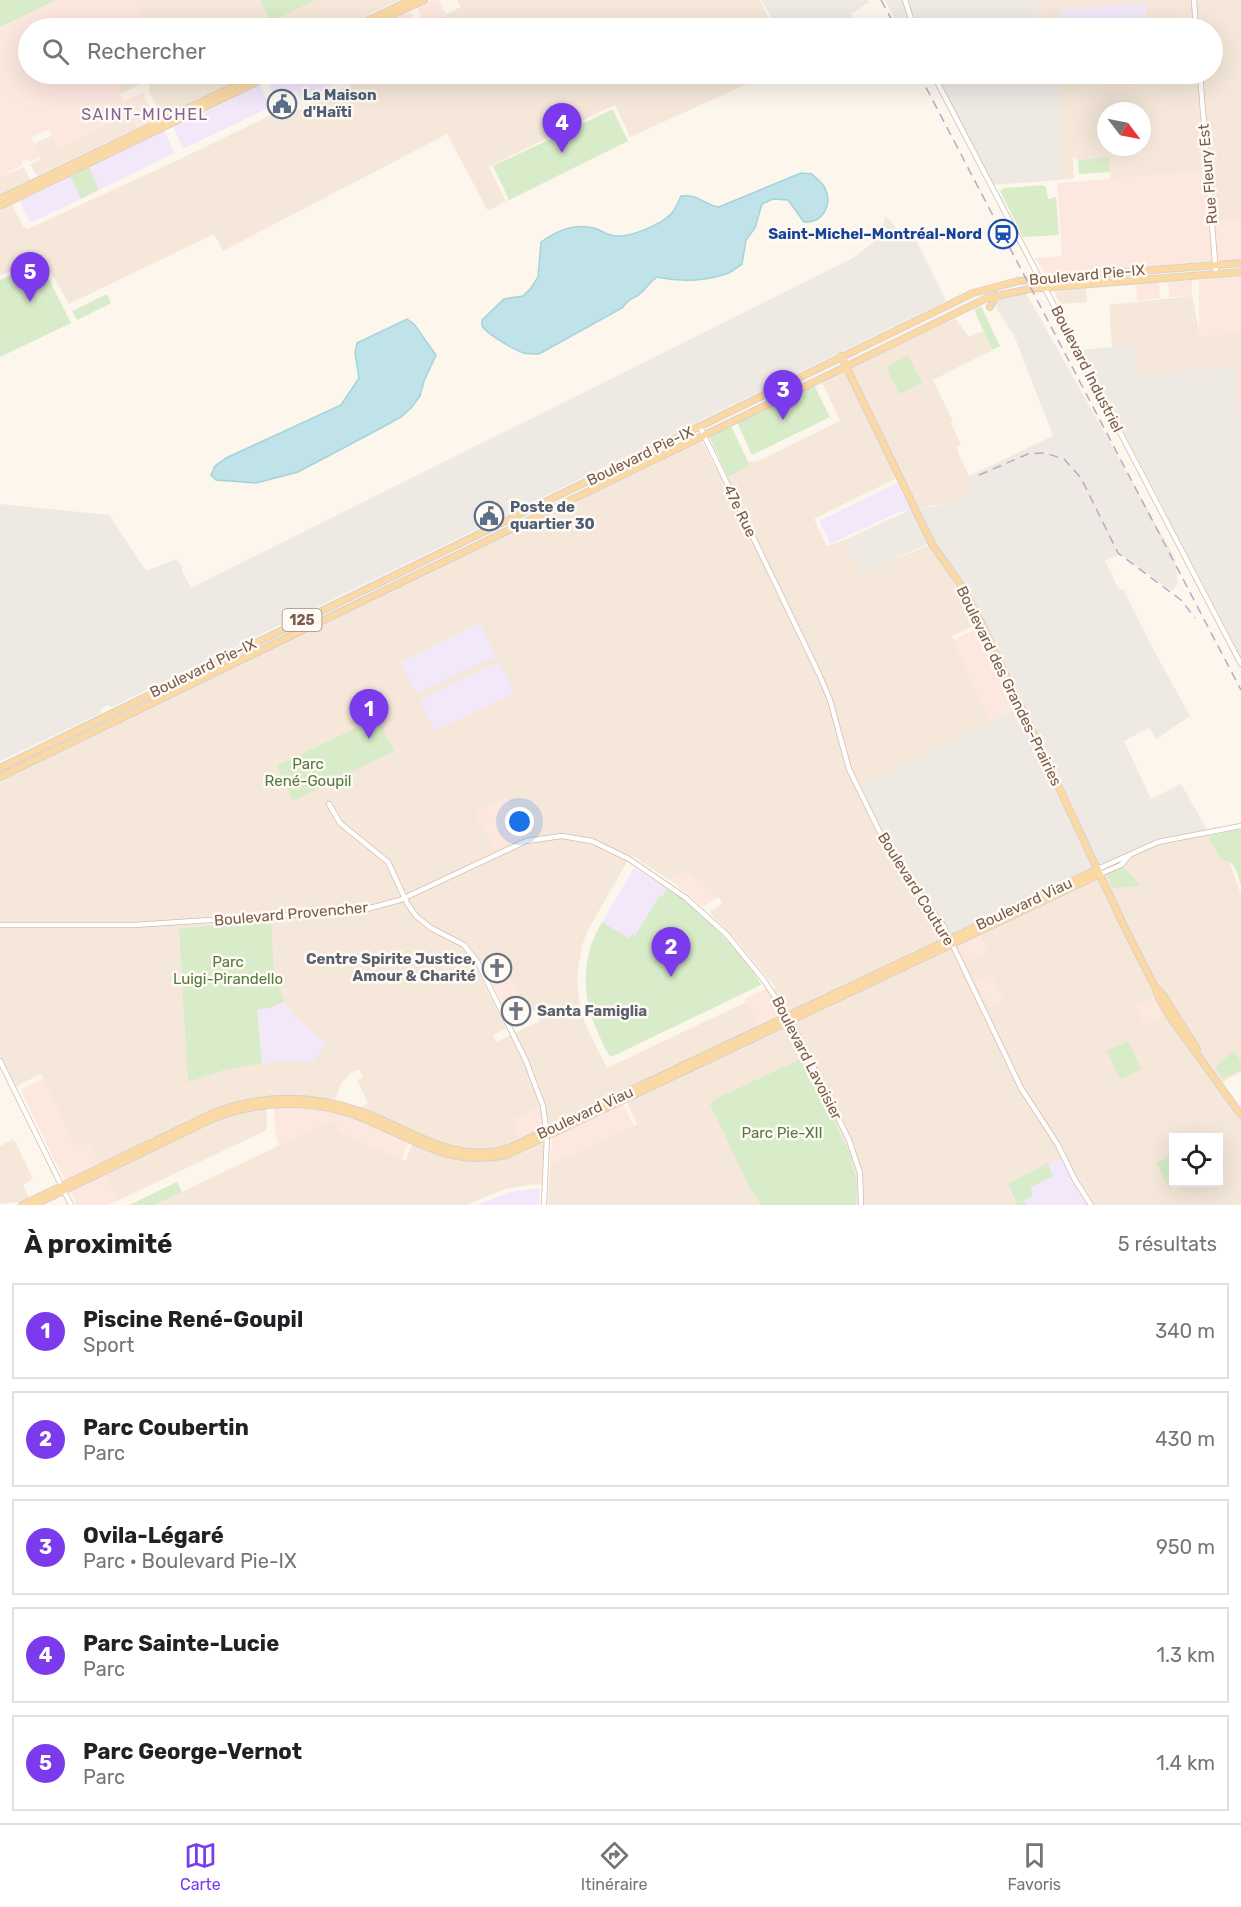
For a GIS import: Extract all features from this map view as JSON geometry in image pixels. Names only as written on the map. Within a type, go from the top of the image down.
[{"type":"main road","points":[[373,18],[411,0]]},
{"type":"main road","points":[[386,18],[424,0]]},
{"type":"main road","points":[[0,199],[238,84]]},
{"type":"main road","points":[[0,206],[252,84]]},
{"type":"main road","name":"Boulevard Pie-IX","points":[[0,768],[973,293],[1007,283],[1040,279],[1241,263]]},
{"type":"main road","name":"Boulevard Pie-IX","points":[[0,777],[996,295],[1020,290],[1241,272]]},
{"type":"main road","points":[[990,307],[996,295]]},
{"type":"main road","name":"Boulevard des Grandes-Prairies","points":[[841,356],[932,544],[963,588],[982,624],[1155,987],[1163,995],[1203,1060],[1241,1115]]},
{"type":"main road","name":"Boulevard Viau","points":[[22,1205],[214,1118],[243,1109],[267,1105],[304,1105],[345,1112],[441,1153],[464,1158],[507,1155],[1099,872]]},
{"type":"main road","name":"Boulevard Viau","points":[[34,1205],[63,1188]]},
{"type":"street","points":[[904,0],[910,18]]},
{"type":"street","points":[[1194,0],[1195,18]]},
{"type":"street","name":"Boulevard Industriel","points":[[938,84],[1241,663]]},
{"type":"street","name":"Rue Fleury Est","points":[[1201,84],[1216,274]]},
{"type":"street","name":"47e Rue","points":[[700,427],[781,594]]},
{"type":"street","name":"Boulevard Couture","points":[[781,594],[826,690],[848,765],[895,862],[937,916],[1021,1088],[1055,1139],[1075,1180],[1091,1205]]},
{"type":"street","points":[[329,804],[342,825],[388,862],[413,913],[423,923],[464,945],[478,963],[535,1082],[543,1106],[547,1134],[544,1205]]},
{"type":"street","name":"Boulevard Viau","points":[[1099,872],[1121,865],[1130,854],[1158,842],[1241,826]]},
{"type":"street","name":"Boulevard Provencher","points":[[0,925],[134,925],[363,910],[405,898],[512,846],[536,838],[562,836],[586,839],[608,847],[633,862]]},
{"type":"street","name":"Boulevard Lavoisier","points":[[633,862],[686,898],[724,932],[757,970],[789,1019],[857,1159],[861,1177],[861,1205]]},
{"type":"street","points":[[0,1061],[71,1205]]},
{"type":"shaded area","points":[[49,0],[134,0],[144,18],[18,18],[18,84],[116,84],[123,101],[143,93],[155,118],[137,128],[130,113],[58,147],[49,129],[31,137],[40,157],[29,162],[27,159],[22,162],[23,165],[0,177],[0,25]]},
{"type":"shaded area","points":[[134,0],[399,0],[362,18],[143,18]]},
{"type":"shaded area","points":[[432,0],[439,0],[446,14],[438,18],[421,18],[417,7]]},
{"type":"shaded area","points":[[457,0],[760,0],[769,18],[438,18],[461,7]]},
{"type":"shaded area","points":[[762,0],[868,0],[869,2],[851,14],[853,18],[771,18]]},
{"type":"shaded area","points":[[885,0],[1041,0],[1042,11],[1034,12],[1035,18],[894,18]]},
{"type":"shaded area","points":[[1041,0],[1241,0],[1241,220],[1214,222],[1210,171],[1111,179],[1109,157],[1078,160],[1073,157],[1074,178],[1060,180],[1058,84],[1223,84],[1223,18],[1035,18],[1034,12],[1042,11]]},
{"type":"shaded area","points":[[1145,3],[1147,18],[1061,18],[1060,10]]},
{"type":"shaded area","points":[[411,12],[414,18],[396,18]]},
{"type":"shaded area","points":[[116,84],[138,84],[139,85],[120,94]]},
{"type":"shaded area","points":[[148,84],[229,84],[163,116],[148,89],[150,88]]},
{"type":"shaded area","points":[[269,84],[334,84],[301,101],[296,90],[276,100]]},
{"type":"shaded area","points":[[351,84],[747,84],[630,137],[615,105],[610,107],[489,167],[506,201],[488,211],[447,134],[223,251],[214,234],[69,304],[42,256],[0,276],[0,211],[12,205],[23,226],[28,229],[273,114],[277,120]]},
{"type":"shaded area","points":[[937,84],[1059,84],[1060,180],[991,185]]},
{"type":"shaded area","points":[[260,85],[270,107],[183,149],[173,127]]},
{"type":"shaded area","points":[[130,113],[137,128],[36,175],[30,164],[41,159],[34,144],[53,135],[59,147]]},
{"type":"shaded area","points":[[164,131],[175,153],[99,190],[89,167]]},
{"type":"shaded area","points":[[24,167],[29,181],[0,195],[0,177]]},
{"type":"shaded area","points":[[1211,171],[1214,222],[1241,220],[1241,259],[1046,275],[1035,258],[1062,256],[1057,183]]},
{"type":"shaded area","points":[[70,176],[81,199],[30,223],[20,201]]},
{"type":"shaded area","points":[[886,216],[901,234],[914,236],[945,301],[112,707],[108,705],[100,710],[101,713],[0,761],[0,504],[109,515],[146,571],[176,559],[183,566],[182,571],[191,588],[853,258],[874,242]]},
{"type":"shaded area","points":[[1241,276],[1241,332],[1199,336],[1199,280]]},
{"type":"shaded area","points":[[1192,280],[1192,296],[1169,297],[1168,282]]},
{"type":"shaded area","points":[[1159,282],[1160,298],[1137,301],[1136,283]]},
{"type":"shaded area","points":[[1086,288],[1087,302],[1060,304],[1054,292]]},
{"type":"shaded area","points":[[1026,293],[1175,558],[1178,584],[1172,591],[1120,554],[1105,561],[1119,590],[1123,589],[1190,716],[1156,739],[1149,728],[1124,741],[1151,799],[1181,784],[1209,833],[1158,842],[950,940],[937,916],[888,849],[858,788],[1025,704],[986,623],[981,622],[932,544],[927,544],[863,573],[844,540],[910,510],[950,502],[962,496],[973,485],[969,476],[1053,436],[1014,335],[997,310],[996,303],[1001,298]]},
{"type":"shaded area","points":[[1192,296],[1200,336],[1241,332],[1241,409],[1237,409],[1233,367],[1139,374],[1136,345],[1112,347],[1109,305]]},
{"type":"shaded area","points":[[955,318],[969,337],[983,331],[992,350],[933,380],[953,421],[951,423],[961,445],[957,447],[959,455],[973,484],[962,496],[950,502],[915,509],[899,477],[814,519],[827,546],[844,540],[863,572],[932,544],[981,622],[952,636],[990,722],[858,788],[888,849],[885,854],[932,917],[944,939],[914,956],[509,1148],[461,1152],[368,1114],[360,1108],[368,1103],[357,1080],[363,1077],[359,1069],[341,1083],[335,1100],[311,1097],[266,1097],[267,1130],[117,1201],[87,1142],[76,1148],[41,1074],[13,1088],[0,1059],[0,780],[701,439],[720,476],[726,474],[728,477],[750,466],[747,461],[756,462],[840,421],[822,382]],"holes":[[[631,855],[671,881],[675,875],[719,897],[722,904],[711,911],[711,914],[739,943],[776,988],[607,1068],[580,1009],[577,976],[587,932]],[[498,954],[527,1012],[533,1009],[540,1021],[496,1042],[493,1035],[506,1029],[475,965]]]},
{"type":"shaded area","points":[[1136,345],[1139,374],[1233,367],[1237,409],[1241,409],[1241,657],[1081,350]]},
{"type":"shaded area","points":[[897,483],[911,509],[897,513],[830,544],[819,521]]},
{"type":"shaded area","points":[[480,623],[496,656],[416,694],[401,662]]},
{"type":"shaded area","points":[[976,629],[1015,709],[990,722],[953,640]]},
{"type":"shaded area","points":[[499,662],[515,693],[434,731],[420,700]]},
{"type":"shaded area","points":[[507,797],[526,837],[494,850],[475,813]]},
{"type":"shaded area","points":[[1209,833],[1230,863],[1241,895],[1241,1072],[1217,1085],[1241,1119],[1241,1205],[548,1205],[550,1164],[637,1124],[626,1100],[821,1011],[952,945],[1121,865],[1130,854],[1174,838]]},
{"type":"shaded area","points":[[634,868],[668,889],[636,942],[602,922]]},
{"type":"shaded area","points":[[686,870],[719,897],[703,907],[671,881],[675,875]]},
{"type":"shaded area","points":[[980,935],[988,951],[965,962],[958,945]]},
{"type":"shaded area","points":[[502,961],[521,1001],[505,1009],[486,969]]},
{"type":"shaded area","points":[[991,975],[1004,1001],[989,1008],[976,983]]},
{"type":"shaded area","points":[[769,987],[788,1016],[760,1026],[744,999]]},
{"type":"shaded area","points":[[1154,996],[1165,1014],[1144,1025],[1135,1005]]},
{"type":"shaded area","points":[[284,1001],[294,1015],[326,1044],[313,1062],[262,1063],[257,1008],[271,1008]]},
{"type":"shaded area","points":[[43,1078],[76,1147],[87,1142],[99,1164],[66,1180],[21,1090]]},
{"type":"shaded area","points":[[622,1104],[634,1126],[550,1164],[552,1138]]},
{"type":"shaded area","points":[[539,1106],[542,1129],[521,1140],[512,1120]]},
{"type":"shaded area","points":[[276,1107],[303,1107],[337,1113],[360,1120],[408,1143],[402,1160],[341,1132],[333,1120],[279,1146],[275,1131],[274,1109]]},
{"type":"shaded area","points":[[333,1120],[341,1132],[405,1161],[414,1141],[440,1152],[489,1159],[547,1137],[545,1184],[505,1189],[467,1205],[154,1205]]},
{"type":"shaded area","points":[[14,1139],[33,1179],[23,1185],[29,1198],[20,1202],[0,1204],[0,1146]]},
{"type":"shaded area","points":[[1064,1156],[1091,1205],[1016,1205],[1006,1183]]},
{"type":"shaded area","points":[[104,1174],[117,1201],[108,1205],[76,1205],[71,1191]]},
{"type":"shaded area","points":[[538,1188],[540,1190],[539,1205],[477,1205],[511,1192]]},
{"type":"green space","points":[[0,0],[56,0],[18,18],[0,27]]},
{"type":"green space","points":[[260,0],[315,0],[279,18],[269,18]]},
{"type":"green space","points":[[611,110],[628,141],[509,200],[493,166]]},
{"type":"green space","points":[[1109,157],[1110,172],[1079,174],[1078,160]]},
{"type":"green space","points":[[89,167],[99,190],[81,199],[70,176]]},
{"type":"green space","points":[[1043,185],[1046,187],[1048,199],[1056,197],[1059,235],[1023,237],[1000,191],[1005,188]]},
{"type":"green space","points":[[40,261],[71,323],[0,357],[0,280]]},
{"type":"green space","points":[[107,294],[111,303],[77,320],[72,311]]},
{"type":"green space","points":[[980,307],[1000,346],[992,350],[975,312],[975,309]]},
{"type":"green space","points":[[908,355],[922,383],[899,394],[886,367]]},
{"type":"green space","points":[[814,385],[830,417],[752,455],[737,422]]},
{"type":"green space","points":[[731,426],[750,466],[728,477],[709,436]]},
{"type":"green space","name":"Parc René-Goupil","points":[[376,718],[394,751],[293,801],[277,766]]},
{"type":"green space","points":[[1241,829],[1241,885],[1233,865],[1221,860],[1208,836]]},
{"type":"green space","points":[[1122,866],[1139,883],[1138,886],[1112,888],[1107,874]]},
{"type":"green space","points":[[666,889],[690,905],[718,931],[745,961],[761,985],[611,1057],[605,1049],[588,1005],[586,977],[590,949],[602,922],[629,938],[632,934],[635,936]]},
{"type":"green space","name":"Parc Luigi-Pirandello","points":[[267,921],[271,923],[274,973],[284,1001],[271,1008],[257,1009],[262,1063],[224,1070],[188,1082],[179,928]]},
{"type":"green space","points":[[1128,1041],[1141,1069],[1120,1079],[1107,1051]]},
{"type":"green space","points":[[1233,1051],[1241,1062],[1241,1070],[1223,1079],[1215,1067]]},
{"type":"green space","name":"Parc Pie-XII","points":[[803,1058],[850,1154],[857,1183],[856,1205],[761,1205],[751,1190],[710,1104],[715,1099]]},
{"type":"green space","points":[[1169,1157],[1169,1187],[1174,1187],[1169,1189],[1156,1163]]},
{"type":"green space","points":[[1048,1163],[1053,1176],[1031,1187],[1032,1197],[1024,1200],[1026,1205],[1017,1205],[1008,1183]]},
{"type":"green space","points":[[177,1182],[182,1192],[154,1205],[129,1205]]},
{"type":"water","points":[[801,173],[812,174],[824,186],[828,201],[825,212],[811,222],[804,222],[788,200],[773,199],[762,204],[755,228],[746,240],[742,264],[728,273],[692,280],[657,277],[622,308],[539,354],[524,353],[514,349],[482,326],[482,320],[504,299],[523,296],[531,288],[538,277],[541,242],[559,231],[572,227],[586,227],[613,236],[630,235],[653,226],[667,217],[681,196],[692,196],[719,207]]},
{"type":"water","points":[[407,319],[414,324],[436,355],[420,396],[401,417],[298,472],[256,483],[216,480],[211,475],[215,466],[226,458],[341,405],[359,378],[355,353],[357,343]]},
{"type":"railway","points":[[881,0],[891,18]]},
{"type":"railway","points":[[924,84],[1241,690]]},
{"type":"railway","points":[[979,475],[1028,454],[1045,453],[1064,459],[1081,478],[1118,553],[1181,600],[1195,618]]},
{"type":"place","name":"La Maison d'Haïti","points":[[282,104]]},
{"type":"place","name":"Parc Sainte-Lucie","points":[[562,153]]},
{"type":"place","name":"Saint-Michel–Montréal-Nord","points":[[1003,234]]},
{"type":"place","name":"Parc George-Vernot","points":[[30,302]]},
{"type":"place","name":"Ovila-Légaré","points":[[783,420]]},
{"type":"place","name":"Poste de quartier 30","points":[[489,516]]},
{"type":"place","name":"Piscine René-Goupil","points":[[369,739]]},
{"type":"place","name":"Centre Spirite Justice, Amour & Charité","points":[[497,968]]},
{"type":"place","name":"Parc Coubertin","points":[[671,977]]},
{"type":"place","name":"Santa Famiglia","points":[[516,1011]]},
{"type":"district","name":"SAINT-MICHEL","points":[[145,114]]}]
